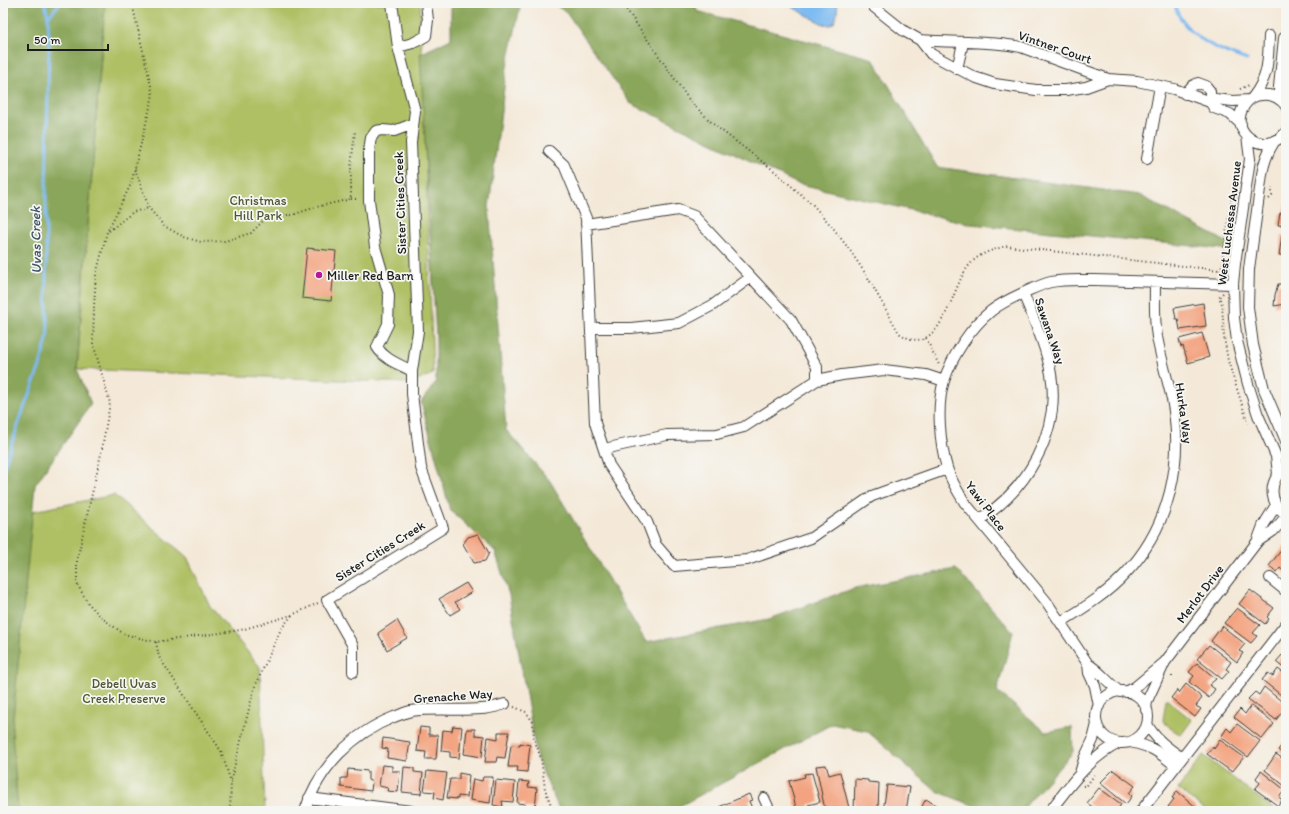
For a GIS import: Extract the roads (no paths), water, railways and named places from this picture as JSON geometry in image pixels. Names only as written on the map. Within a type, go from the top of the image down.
[{"type":"street","name":"Sister Cities Creek","points":[[353,672],[353,646],[327,600],[443,528],[421,468],[412,394],[412,371],[418,331],[411,142],[415,111],[398,47],[392,3]]},
{"type":"street","points":[[398,47],[426,36],[428,20],[426,3]]},
{"type":"street","name":"Vintner Court","points":[[874,7],[899,27],[920,40],[931,54],[974,77],[995,84],[1036,90],[1073,89],[1086,87],[1108,80]]},
{"type":"street","points":[[1241,124],[1240,115],[1242,109],[1262,84],[1264,78],[1268,63],[1268,36]]},
{"type":"street","points":[[1283,103],[1278,87],[1284,38]]},
{"type":"street","name":"Vintner Court","points":[[920,40],[1005,44],[1020,47],[1108,80],[1137,82],[1160,86],[1210,102],[1214,108],[1230,114],[1241,124]]},
{"type":"street","points":[[957,69],[963,43]]},
{"type":"street","points":[[1185,94],[1192,86],[1198,83],[1206,86],[1210,91],[1210,102]]},
{"type":"street","points":[[1147,160],[1160,86]]},
{"type":"street","name":"Vintner Court","points":[[1210,102],[1214,99],[1233,101],[1251,99],[1267,94],[1283,103]]},
{"type":"street","points":[[412,371],[385,358],[381,354],[378,347],[388,324],[389,295],[375,247],[368,200],[369,150],[371,138],[376,131],[394,131],[413,124]]},
{"type":"street","name":"West Luchessa Avenue","points":[[1241,124],[1243,132],[1247,136],[1250,159],[1233,284],[1236,334],[1242,363],[1258,415],[1282,471]]},
{"type":"street","points":[[1247,136],[1256,143],[1268,144],[1282,137]]},
{"type":"street","name":"West Luchessa Avenue","points":[[1282,137],[1266,156],[1262,174],[1249,269],[1248,307],[1253,344],[1264,389],[1286,441]]},
{"type":"street","points":[[549,151],[564,165],[586,218],[595,423],[610,465],[648,522],[656,545],[674,566],[747,560],[811,538],[872,496],[947,469]]},
{"type":"street","points":[[586,224],[678,210],[694,216],[791,320],[817,367],[817,380]]},
{"type":"street","points":[[591,328],[631,328],[679,323],[713,305],[751,277]]},
{"type":"street","name":"Yawi Place","points":[[1088,664],[1061,622],[1036,588],[965,503],[955,487],[947,469],[943,448],[940,404],[944,381],[954,358],[965,340],[991,311],[1008,300],[1051,282],[1071,280],[1233,284]]},
{"type":"street","name":"Hurka Way","points":[[1061,622],[1095,600],[1113,586],[1126,573],[1157,530],[1166,509],[1172,483],[1176,452],[1175,426],[1172,399],[1157,335],[1155,282]]},
{"type":"street","name":"Sawana Way","points":[[979,520],[1003,501],[1028,472],[1037,458],[1045,439],[1050,420],[1052,376],[1046,352],[1023,293]]},
{"type":"street","points":[[604,448],[667,435],[717,434],[744,427],[817,380],[842,375],[884,370],[926,375],[944,381]]},
{"type":"street","points":[[1282,471],[1274,481],[1272,497],[1276,505],[1286,514]]},
{"type":"street","name":"Merlot Drive","points":[[1099,706],[1106,697],[1111,694],[1123,692],[1139,684],[1165,662],[1257,542],[1263,526],[1276,505]]},
{"type":"street","name":"Merlot Drive","points":[[1257,542],[1273,531],[1286,517]]},
{"type":"street","points":[[1270,578],[1286,591]]},
{"type":"street","points":[[1141,811],[1286,624]]},
{"type":"street","name":"Merlot Drive","points":[[1147,724],[1147,701],[1165,662]]},
{"type":"street","points":[[1088,664],[1095,668],[1110,684],[1123,692],[1138,697],[1144,703],[1146,710]]},
{"type":"street","points":[[1080,773],[1084,758],[1093,740],[1097,724],[1096,716],[1099,706],[1095,686],[1089,673],[1088,664]]},
{"type":"street","name":"Grenache Way","points":[[305,811],[309,798],[319,780],[343,749],[361,734],[383,722],[410,711],[447,708],[482,709],[505,704]]},
{"type":"street","points":[[1097,724],[1104,736],[1109,740],[1119,743],[1130,742],[1144,745],[1179,762]]},
{"type":"street","points":[[1147,724],[1157,739],[1179,762]]},
{"type":"street","points":[[1130,742],[1142,734],[1147,724]]},
{"type":"street","points":[[1050,811],[1080,773],[1101,754],[1119,743]]},
{"type":"street","points":[[309,798],[410,811]]},
{"type":"street","points":[[764,798],[770,811]]},
{"type":"water","points":[[785,3],[837,3],[836,18],[834,23],[830,25],[823,24]]},
{"type":"waterway","name":"Uvas Creek","points":[[3,469],[40,366],[47,339],[46,194],[49,45],[48,17],[45,3]]},
{"type":"waterway","points":[[48,17],[60,3]]},
{"type":"waterway","points":[[1174,3],[1177,12],[1185,25],[1200,39],[1219,49],[1247,60]]},
{"type":"place","name":"Miller Red Barn","points":[[319,275]]},
{"type":"park label","name":"Christmas Hill Park","points":[[258,208]]},
{"type":"park label","name":"Debell Uvas Creek Preserve","points":[[124,690]]}]
